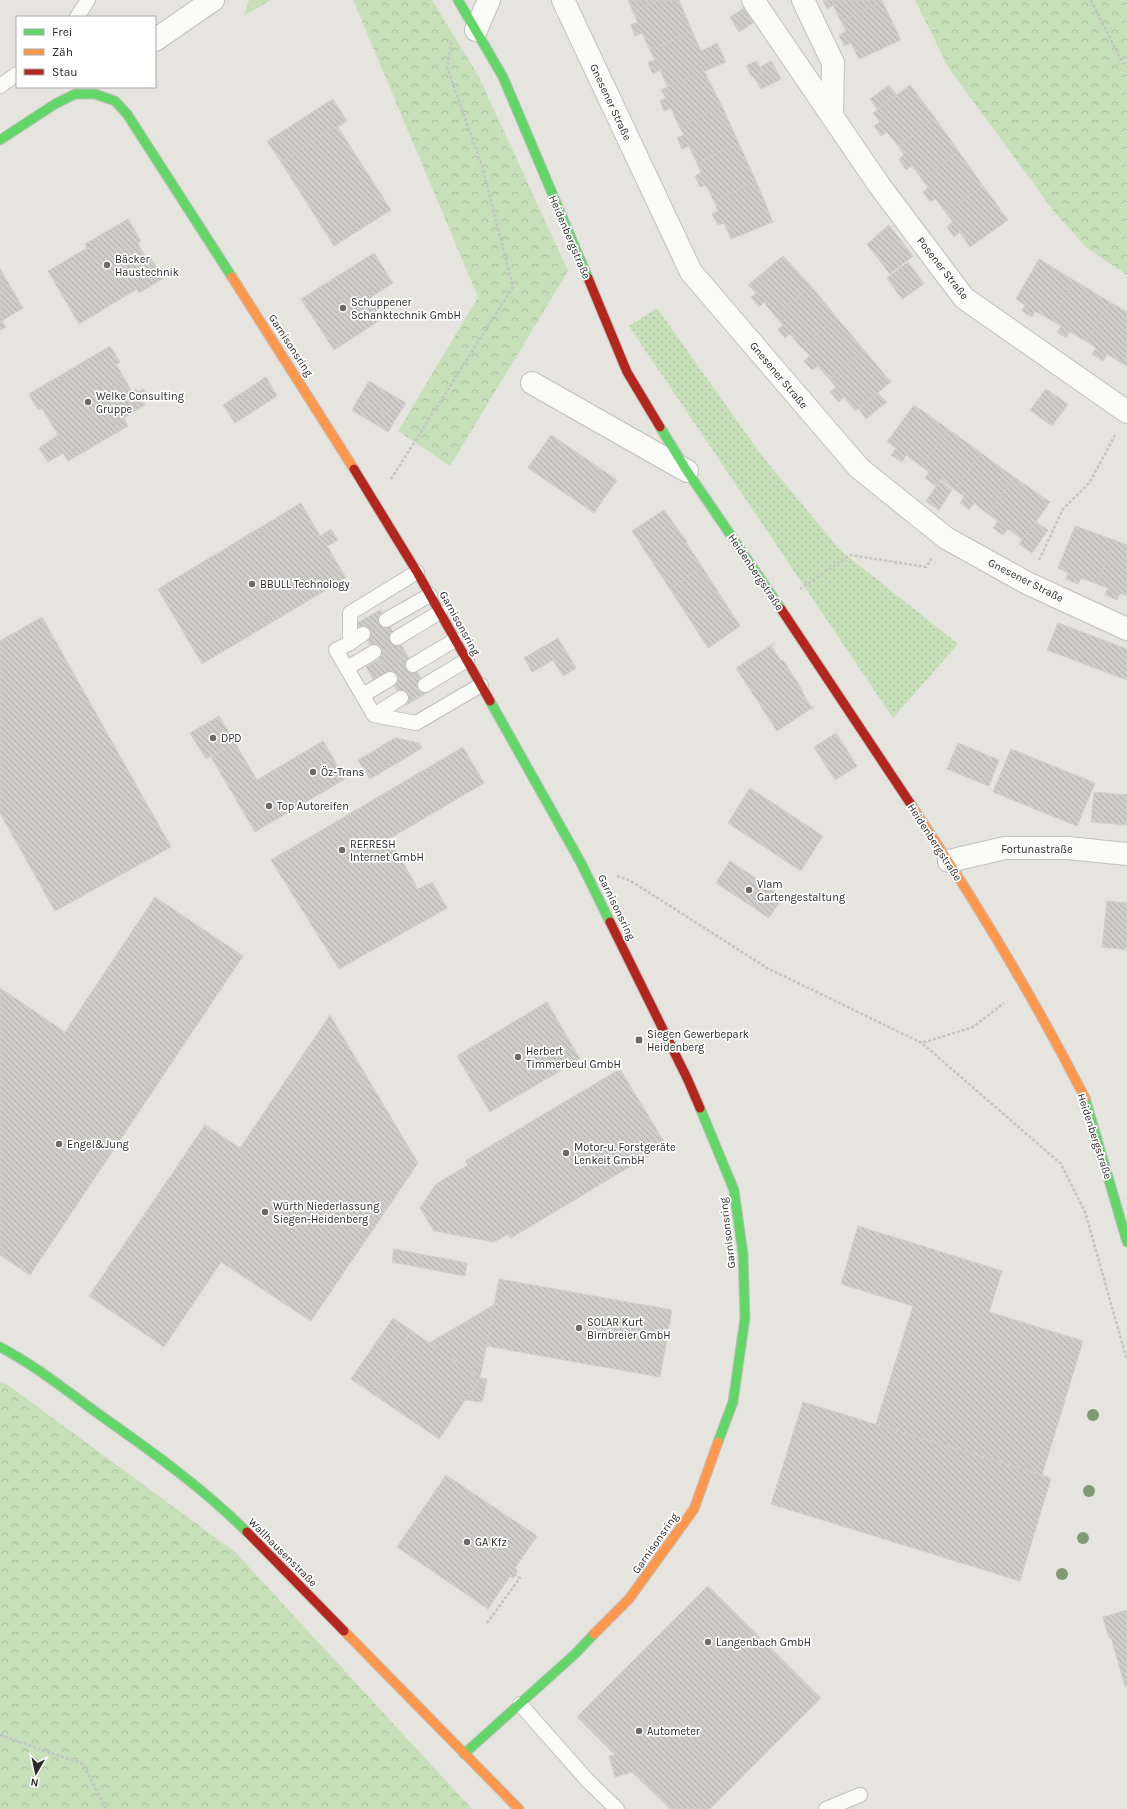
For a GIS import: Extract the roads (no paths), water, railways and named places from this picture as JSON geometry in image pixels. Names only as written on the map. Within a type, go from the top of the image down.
[{"type":"street","points":[[156,39],[213,0]]},
{"type":"street","points":[[476,30],[489,0]]},
{"type":"street","name":"Gnesener Straße","points":[[563,0],[691,272],[859,468],[946,538],[1027,583],[1127,629]]},
{"type":"street","name":"Posener Straße","points":[[753,0],[879,185],[964,298],[1127,412]]},
{"type":"street","points":[[803,0],[833,63],[832,116]]},
{"type":"street","name":"Heidenbergstraße","points":[[458,1],[502,77],[627,372],[687,471],[778,604],[949,861],[1025,987],[1085,1098],[1127,1242]]},
{"type":"street","name":"Garnisonsring","points":[[0,140],[56,104],[75,94],[98,91],[115,101],[128,114],[324,420],[417,572],[582,862],[687,1078],[734,1190],[743,1254],[745,1318],[733,1402],[694,1509],[629,1599],[574,1654],[464,1754]]},
{"type":"street","name":"Heidenbergstraße","points":[[532,383],[687,471]]},
{"type":"street","name":"Fortunastraße","points":[[949,861],[1004,848],[1068,848],[1127,854]]},
{"type":"street","name":"Wallhausenstraße","points":[[0,1347],[24,1360],[140,1443],[228,1514],[518,1809]]},
{"type":"lane","points":[[79,16],[88,0]]},
{"type":"lane","points":[[0,86],[16,75]]},
{"type":"lane","points":[[350,643],[350,613],[417,572]]},
{"type":"lane","points":[[386,620],[430,595]]},
{"type":"lane","points":[[397,638],[440,612]]},
{"type":"lane","points":[[363,634],[336,650],[374,715]]},
{"type":"lane","points":[[413,665],[456,640]]},
{"type":"lane","points":[[347,668],[374,652]]},
{"type":"lane","points":[[424,685],[467,660]]},
{"type":"lane","points":[[363,695],[390,679]]},
{"type":"lane","points":[[374,715],[416,723],[481,685]]},
{"type":"lane","points":[[374,715],[401,698]]},
{"type":"lane","points":[[520,1704],[587,1780],[617,1809]]},
{"type":"lane","points":[[826,1809],[860,1795]]},
{"type":"place","name":"Bäcker Haustechnik","points":[[107,265]]},
{"type":"place","name":"Schuppener Schanktechnik GmbH","points":[[343,308]]},
{"type":"place","name":"Welke Consulting Gruppe","points":[[88,402]]},
{"type":"place","name":"BBULL Technology","points":[[252,584]]},
{"type":"place","name":"DPD","points":[[213,738]]},
{"type":"place","name":"Öz-Trans","points":[[313,772]]},
{"type":"place","name":"Top Autoreifen","points":[[269,806]]},
{"type":"place","name":"REFRESH Internet GmbH","points":[[342,850]]},
{"type":"place","name":"Vlam Gartengestaltung","points":[[749,890]]},
{"type":"place","name":"Siegen Gewerbepark Heidenberg","points":[[639,1040]]},
{"type":"place","name":"Herbert Timmerbeul GmbH","points":[[518,1057]]},
{"type":"place","name":"Engel&Jung","points":[[59,1144]]},
{"type":"place","name":"Motor-u. Forstgeräte Lenkeit GmbH","points":[[566,1153]]},
{"type":"place","name":"Würth Niederlassung Siegen-Heidenberg","points":[[265,1212]]},
{"type":"place","name":"SOLAR Kurt Birnbreier GmbH","points":[[579,1328]]},
{"type":"place","name":"GA Kfz","points":[[467,1542]]},
{"type":"place","name":"Langenbach GmbH","points":[[708,1642]]},
{"type":"place","name":"Autometer","points":[[639,1731]]}]
